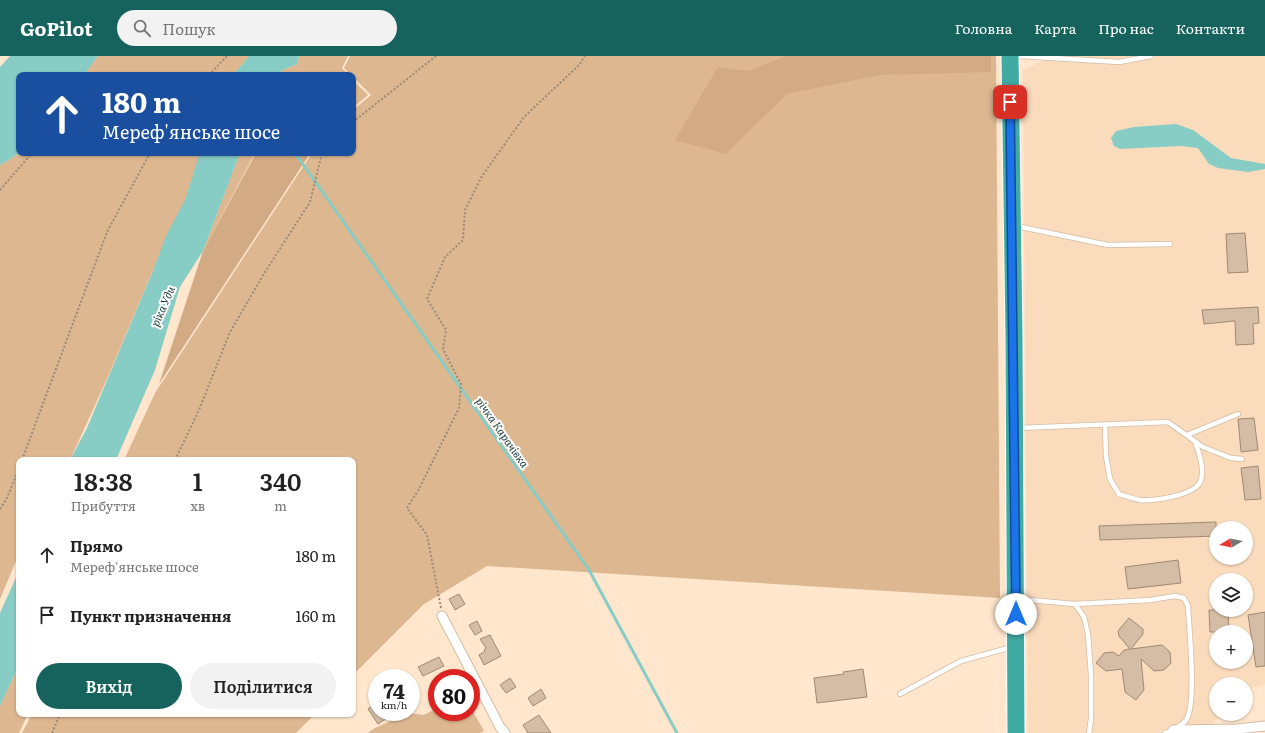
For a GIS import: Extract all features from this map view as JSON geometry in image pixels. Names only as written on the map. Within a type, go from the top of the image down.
[{"type":"highway","points":[[1010,56],[1015,428],[1016,733]]},
{"type":"street","points":[[442,616],[503,730],[492,733]]},
{"type":"street","points":[[1169,732],[1237,729],[1265,726]]},
{"type":"lane","points":[[1019,56],[1119,62],[1151,56]]},
{"type":"lane","points":[[1012,226],[1108,245],[1170,244]]},
{"type":"lane","points":[[1187,435],[1238,414]]},
{"type":"lane","points":[[1015,428],[1168,422],[1203,447],[1230,458],[1242,459]]},
{"type":"lane","points":[[1105,424],[1106,456],[1110,479],[1119,494],[1140,500],[1167,498],[1191,490],[1199,484],[1202,472],[1200,454],[1195,442]]},
{"type":"lane","points":[[1016,599],[1075,604],[1150,600],[1175,596],[1184,598],[1188,606],[1192,688],[1191,708],[1186,720],[1169,732]]},
{"type":"lane","points":[[1075,604],[1084,617],[1088,634],[1091,674],[1091,719],[1089,733]]},
{"type":"lane","points":[[900,694],[961,661],[1016,646]]},
{"type":"path","points":[[212,72],[226,56]]},
{"type":"path","points":[[356,120],[436,56]]},
{"type":"path","points":[[442,616],[427,535],[407,508],[419,489],[459,408],[461,384],[443,349],[446,330],[427,298],[445,257],[463,240],[465,210],[482,176],[524,117],[579,65],[585,56]]},
{"type":"path","points":[[0,190],[29,156]]},
{"type":"path","points":[[23,457],[107,232],[148,156]]},
{"type":"path","points":[[176,457],[200,410],[230,332],[265,272],[310,202],[321,156]]},
{"type":"path","points":[[0,509],[6,500],[16,476]]},
{"type":"path","points":[[52,733],[59,717]]},
{"type":"shaded area","points":[[98,56],[249,56],[236,72],[86,72]]},
{"type":"shaded area","points":[[299,56],[348,56],[342,68],[346,72],[280,72],[297,64]]},
{"type":"shaded area","points":[[350,56],[996,56],[1000,598],[487,566],[424,604],[356,672],[356,457],[125,457],[155,393],[310,156],[356,156],[356,108],[371,95],[356,80],[356,72],[348,72],[344,68]]},
{"type":"shaded area","points":[[787,56],[991,56],[991,72],[879,75],[787,94],[726,154],[675,140],[718,67],[748,71]]},
{"type":"shaded area","points":[[1054,56],[1265,56],[1265,684],[1253,688],[1253,677],[1209,677],[1209,721],[1215,721],[1212,725],[1195,733],[1028,733],[1023,70]]},
{"type":"shaded area","points":[[356,83],[368,95],[356,105]]},
{"type":"shaded area","points":[[16,155],[200,156],[191,194],[154,268],[107,379],[71,457],[16,457],[16,561],[0,599],[0,165]]},
{"type":"shaded area","points":[[239,156],[253,156],[203,251]]},
{"type":"shaded area","points":[[254,156],[308,156],[159,384],[203,251]]},
{"type":"shaded area","points":[[16,671],[16,717],[27,717],[19,733],[0,733],[0,706]]},
{"type":"shaded area","points":[[428,713],[428,721],[478,721],[484,731],[480,733],[368,733],[390,721],[420,721],[420,714],[424,715]]},
{"type":"shaded area","points":[[30,717],[312,717],[296,733],[22,733]]},
{"type":"water","points":[[10,56],[98,56],[86,72],[16,72],[16,155],[0,165],[0,67]]},
{"type":"water","points":[[249,56],[299,56],[297,64],[280,72],[236,72]]},
{"type":"water","points":[[1176,124],[1193,130],[1231,158],[1265,164],[1265,169],[1248,172],[1218,168],[1209,164],[1198,148],[1181,146],[1120,149],[1114,146],[1111,138],[1116,131],[1134,127]]},
{"type":"water","name":"ріка Уди","points":[[199,156],[239,156],[203,251],[180,287],[155,370],[117,457],[72,457],[87,428],[167,234],[185,200]]},
{"type":"water","points":[[16,578],[16,671],[0,706],[0,613]]},
{"type":"building","points":[[1245,233],[1248,272],[1228,273],[1226,234]]},
{"type":"building","points":[[1258,307],[1259,323],[1253,324],[1254,344],[1236,345],[1235,321],[1204,324],[1202,310]]},
{"type":"building","points":[[1254,418],[1258,450],[1241,452],[1238,419]]},
{"type":"building","points":[[1258,466],[1261,499],[1245,500],[1241,468]]},
{"type":"building","points":[[1209,522],[1209,536],[1100,540],[1099,526]]},
{"type":"building","points":[[1178,560],[1181,583],[1128,589],[1125,567]]},
{"type":"building","points":[[459,594],[465,604],[455,610],[449,599]]},
{"type":"building","points":[[1265,612],[1265,666],[1256,667],[1253,648],[1253,625],[1250,625],[1248,617],[1253,617],[1253,614]]},
{"type":"building","points":[[1209,617],[1228,617],[1229,625],[1210,625]]},
{"type":"building","points":[[1129,618],[1143,629],[1143,634],[1131,649],[1162,645],[1170,652],[1171,663],[1164,670],[1154,671],[1141,659],[1144,690],[1136,700],[1125,692],[1122,669],[1106,671],[1096,663],[1104,653],[1113,652],[1119,656],[1124,650],[1130,649],[1119,636],[1118,631]]},
{"type":"building","points":[[477,621],[482,631],[475,635],[469,625]]},
{"type":"building","points":[[490,635],[501,656],[484,665],[479,655],[485,651],[484,650],[486,648],[480,639]]},
{"type":"building","points":[[439,657],[444,666],[438,669],[428,669],[428,674],[423,676],[418,667]]},
{"type":"building","points":[[863,669],[867,697],[817,703],[814,678],[844,674],[843,672]]},
{"type":"building","points":[[510,678],[516,687],[506,693],[500,685]]},
{"type":"building","points":[[541,689],[546,698],[533,706],[528,698]]},
{"type":"building","points":[[539,715],[551,733],[528,733],[523,725]]},
{"type":"waterway","name":"річка Карачівка","points":[[297,156],[589,570],[677,733]]},
{"type":"route","points":[[1010,102],[1014,337],[1016,614]]}]
